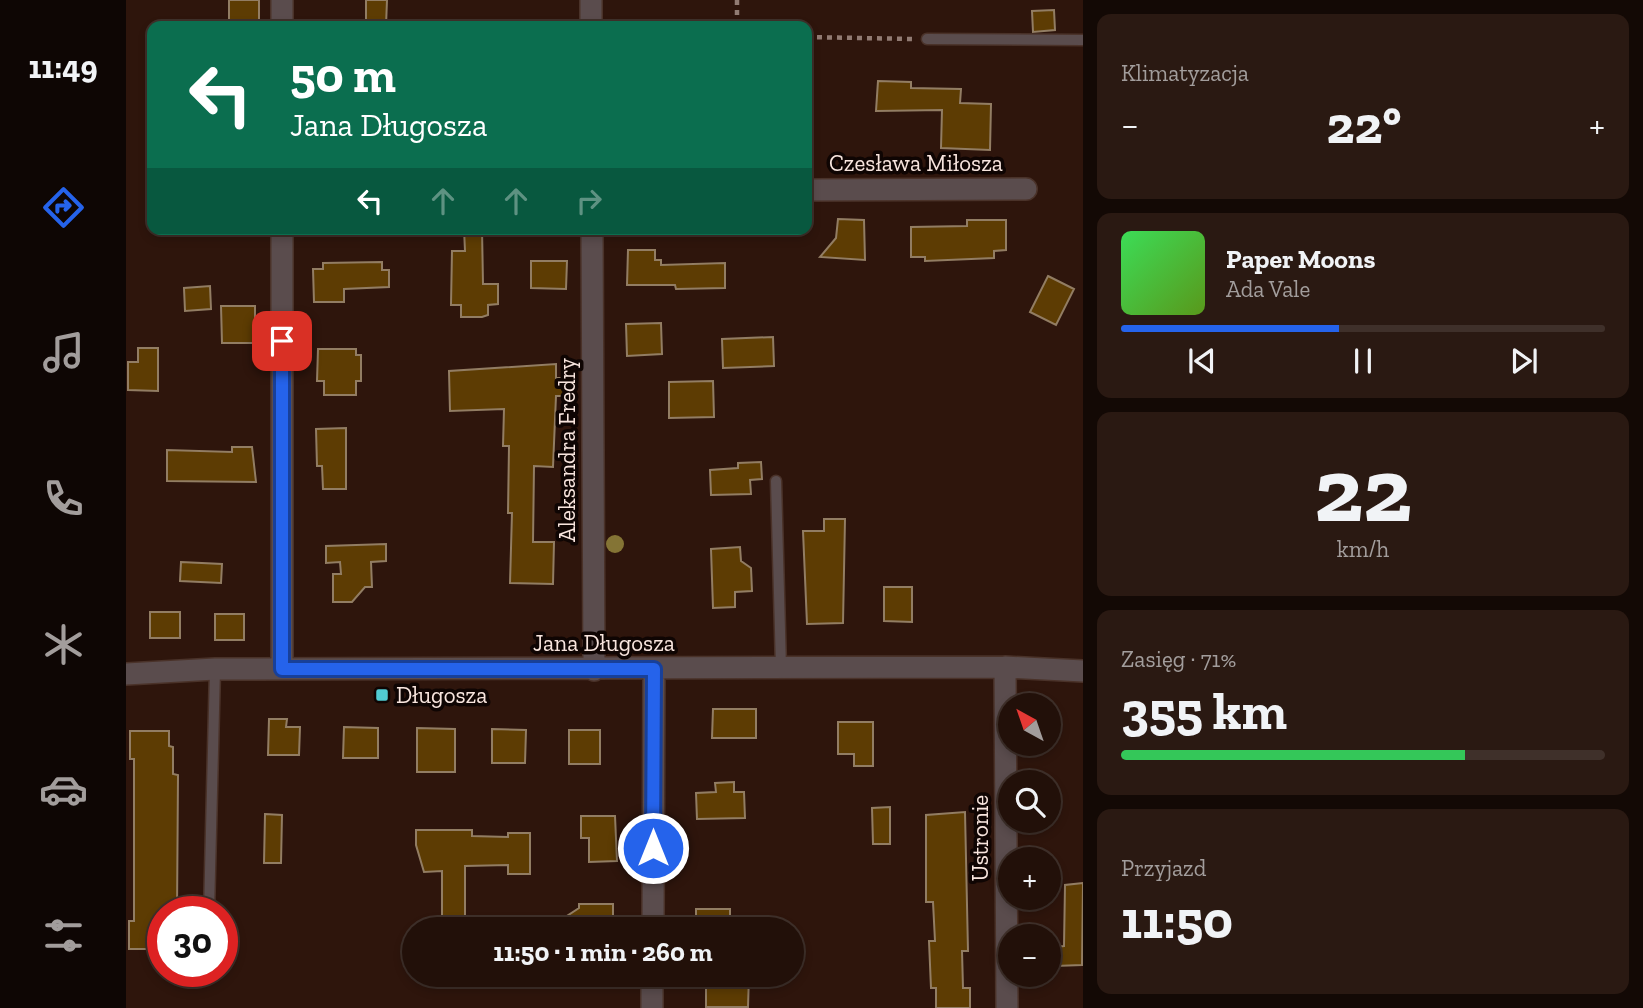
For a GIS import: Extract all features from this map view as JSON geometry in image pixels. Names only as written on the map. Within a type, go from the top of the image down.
[{"type":"street","points":[[282,0],[282,21]]},
{"type":"street","points":[[591,0],[591,21]]},
{"type":"street","name":"Czesława Miłosza","points":[[812,190],[1026,189]]},
{"type":"street","points":[[282,235],[282,669]]},
{"type":"street","name":"Aleksandra Fredry","points":[[592,235],[594,670]]},
{"type":"street","name":"Jana Długosza","points":[[126,674],[215,669],[1005,667],[1083,671]]},
{"type":"street","name":"Ustronie","points":[[1005,667],[1007,1008]]},
{"type":"street","points":[[653,917],[654,669]]},
{"type":"street","points":[[652,987],[652,1008]]},
{"type":"lane","points":[[927,39],[1083,40]]},
{"type":"lane","points":[[776,481],[781,668]]},
{"type":"lane","points":[[209,896],[215,669]]},
{"type":"path","points":[[737,0],[737,21]]},
{"type":"path","points":[[812,37],[927,39]]},
{"type":"building","points":[[229,0],[259,0],[259,21],[229,21]]},
{"type":"building","points":[[366,0],[387,0],[386,21],[366,21]]},
{"type":"building","points":[[1054,10],[1055,30],[1033,32],[1032,11]]},
{"type":"building","points":[[878,81],[911,82],[911,88],[961,89],[960,103],[991,104],[990,150],[941,148],[942,110],[876,111]]},
{"type":"building","points":[[838,219],[864,220],[865,260],[820,257],[836,238]]},
{"type":"building","points":[[967,220],[1006,220],[1006,250],[994,251],[994,258],[925,261],[925,257],[911,257],[911,227],[967,226]]},
{"type":"building","points":[[464,235],[482,235],[483,284],[498,284],[498,304],[488,305],[488,315],[482,317],[461,317],[461,305],[451,305],[452,251],[465,251]]},
{"type":"building","points":[[628,250],[655,250],[655,260],[661,260],[661,265],[725,263],[725,288],[676,289],[675,285],[627,285]]},
{"type":"building","points":[[531,261],[567,261],[566,289],[531,288]]},
{"type":"building","points":[[382,262],[382,270],[389,270],[389,287],[344,289],[344,302],[314,302],[313,269],[323,269],[323,263]]},
{"type":"building","points":[[1048,276],[1074,289],[1056,325],[1030,312]]},
{"type":"building","points":[[210,286],[211,309],[185,311],[184,288]]},
{"type":"building","points":[[221,306],[255,306],[255,343],[222,343]]},
{"type":"building","points":[[661,323],[662,354],[627,356],[626,324]]},
{"type":"building","points":[[773,337],[774,366],[723,368],[722,339]]},
{"type":"building","points":[[138,348],[158,348],[158,391],[128,390],[128,362],[138,362]]},
{"type":"building","points":[[318,349],[356,349],[356,355],[361,355],[361,381],[356,381],[356,395],[324,395],[324,381],[317,381]]},
{"type":"building","points":[[556,364],[556,378],[568,378],[569,396],[556,396],[553,467],[534,466],[533,542],[554,542],[553,584],[510,583],[512,513],[508,513],[509,446],[503,446],[504,409],[450,411],[449,371]]},
{"type":"building","points":[[713,381],[714,417],[669,418],[669,382]]},
{"type":"building","points":[[346,428],[346,489],[323,489],[322,466],[317,466],[316,429]]},
{"type":"building","points":[[232,447],[252,447],[256,482],[167,481],[167,450],[232,452]]},
{"type":"building","points":[[761,462],[762,479],[750,480],[751,494],[711,495],[710,470],[738,468],[738,463]]},
{"type":"building","points":[[824,519],[845,519],[843,623],[807,624],[803,531],[824,531]]},
{"type":"building","points":[[386,544],[386,561],[371,562],[372,587],[365,587],[352,602],[333,602],[333,574],[341,574],[340,562],[326,563],[326,546]]},
{"type":"building","points":[[740,547],[741,561],[751,568],[752,591],[735,592],[735,607],[713,608],[711,549]]},
{"type":"building","points":[[181,562],[222,564],[221,583],[180,581]]},
{"type":"building","points":[[884,587],[912,587],[912,622],[884,621]]},
{"type":"building","points":[[150,612],[180,612],[180,638],[150,638]]},
{"type":"building","points":[[215,614],[244,614],[244,640],[215,640]]},
{"type":"building","points":[[713,709],[756,709],[756,738],[712,738]]},
{"type":"building","points":[[269,719],[287,719],[286,727],[300,727],[299,755],[268,755]]},
{"type":"building","points":[[838,722],[873,722],[873,766],[854,766],[854,754],[838,754]]},
{"type":"building","points":[[344,727],[378,728],[378,758],[343,758]]},
{"type":"building","points":[[417,728],[455,729],[455,772],[417,772]]},
{"type":"building","points":[[492,729],[526,730],[525,763],[492,763]]},
{"type":"building","points":[[569,730],[600,730],[600,764],[569,764]]},
{"type":"building","points":[[130,731],[169,731],[169,746],[173,747],[173,774],[178,775],[177,896],[147,896],[147,949],[129,949],[129,921],[134,921],[134,759],[130,759]]},
{"type":"building","points":[[734,782],[734,792],[744,792],[745,818],[697,819],[696,793],[716,792],[715,783]]},
{"type":"building","points":[[890,807],[890,844],[873,844],[872,808]]},
{"type":"building","points":[[965,812],[968,951],[962,951],[963,988],[970,988],[970,1008],[936,1008],[936,988],[931,988],[929,941],[935,941],[933,902],[926,902],[926,815]]},
{"type":"building","points":[[265,814],[282,815],[281,863],[264,863]]},
{"type":"building","points":[[581,816],[615,816],[617,861],[589,862],[589,838],[581,838]]},
{"type":"building","points":[[416,830],[472,830],[472,836],[508,837],[508,833],[530,833],[530,874],[508,874],[508,865],[465,866],[465,917],[442,917],[442,871],[424,872],[416,845]]},
{"type":"building","points":[[1083,883],[1082,965],[1061,966],[1065,885]]},
{"type":"building","points":[[579,904],[613,904],[613,917],[567,916],[579,908]]},
{"type":"building","points":[[696,909],[730,909],[730,917],[696,917]]},
{"type":"building","points":[[706,987],[749,987],[748,1007],[706,1007]]},
{"type":"place","name":"Długosza","points":[[382,695]]},
{"type":"route","points":[[282,341],[282,669],[654,669],[653,848]]}]
